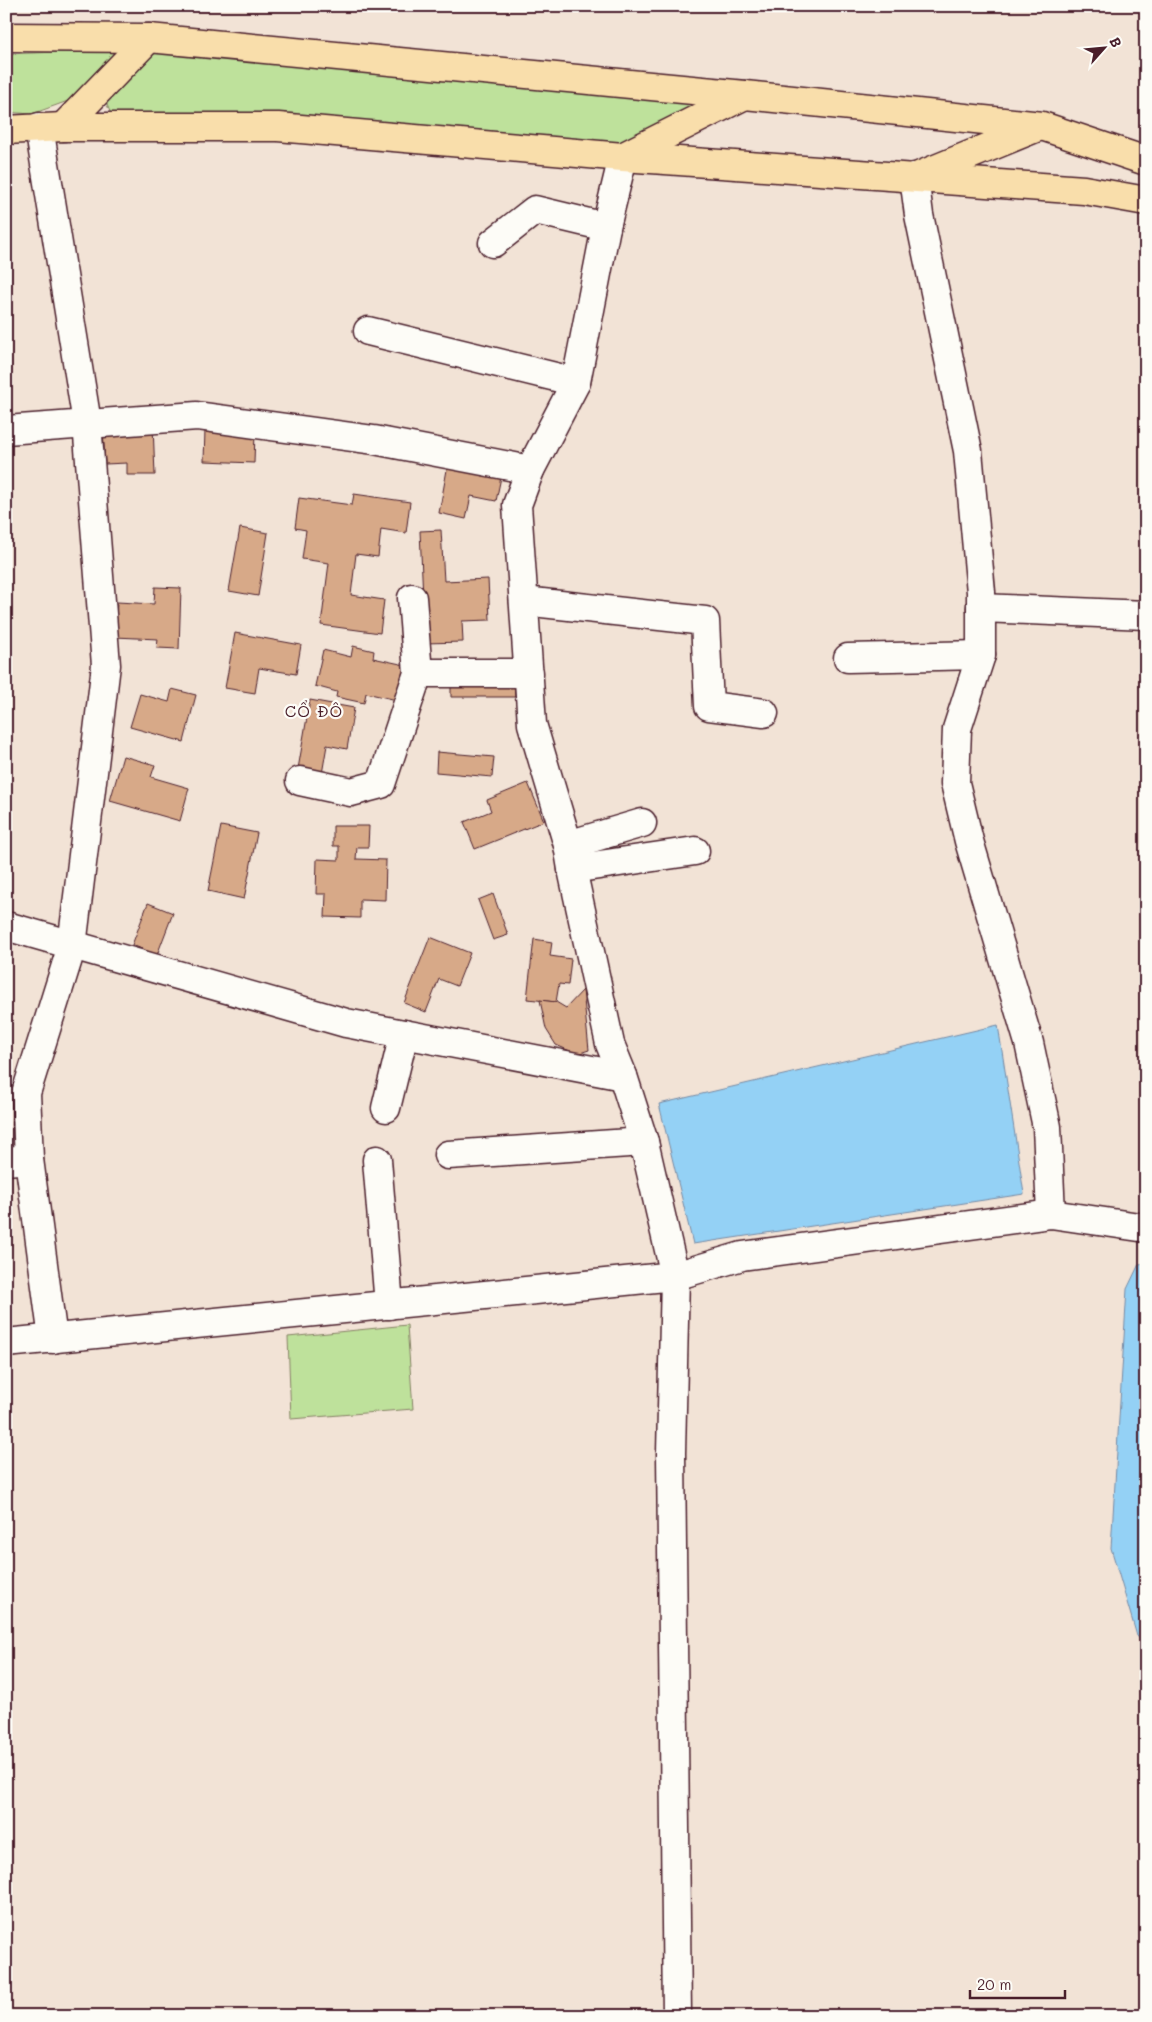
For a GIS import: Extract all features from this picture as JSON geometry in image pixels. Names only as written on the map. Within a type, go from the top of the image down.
[{"type":"main road","points":[[6,37],[149,38],[745,95],[1042,126],[1146,161]]},
{"type":"main road","points":[[51,127],[149,38]]},
{"type":"main road","points":[[623,157],[745,95]]},
{"type":"main road","points":[[6,120],[51,127]]},
{"type":"main road","points":[[914,177],[1042,126]]},
{"type":"main road","points":[[6,130],[51,127],[278,127],[623,157],[1084,190],[1146,201]]},
{"type":"street","points":[[51,127],[87,423],[106,665],[72,946],[26,1093],[18,1160],[53,1339]]},
{"type":"street","points":[[623,157],[606,227],[576,382],[530,470],[517,505],[532,724],[570,857],[610,1044],[623,1076],[644,1142],[675,1276],[671,1453],[677,2016]]},
{"type":"street","points":[[914,177],[919,215],[968,451],[981,608],[981,655],[957,729],[955,783],[969,841],[1029,1043],[1047,1127],[1051,1214]]},
{"type":"street","points":[[493,243],[535,210],[606,227]]},
{"type":"street","points":[[368,331],[576,382]]},
{"type":"street","points":[[6,430],[197,416],[374,440],[530,470]]},
{"type":"street","points":[[300,781],[351,792],[381,784],[418,674],[412,598]]},
{"type":"street","points":[[524,601],[705,621],[709,706],[764,713]]},
{"type":"street","points":[[981,608],[1146,615]]},
{"type":"street","points":[[848,658],[981,655]]},
{"type":"street","points":[[418,674],[529,673]]},
{"type":"street","points":[[570,857],[642,823]]},
{"type":"street","points":[[570,857],[695,851]]},
{"type":"street","points":[[6,926],[346,1023],[623,1076]]},
{"type":"street","points":[[386,1108],[404,1034]]},
{"type":"street","points":[[448,1155],[644,1142]]},
{"type":"street","points":[[377,1160],[389,1305]]},
{"type":"street","points":[[6,1344],[675,1276],[742,1256],[1051,1214],[1146,1228]]},
{"type":"green space","points":[[111,50],[118,53],[76,98],[32,114],[6,112],[6,54]]},
{"type":"green space","points":[[163,52],[703,104],[620,146],[113,118],[107,105],[108,97],[149,55]]},
{"type":"green space","points":[[407,1325],[413,1409],[291,1419],[288,1337]]},
{"type":"water","points":[[998,1025],[1024,1194],[693,1244],[659,1104]]},
{"type":"water","points":[[1146,1263],[1146,1646],[1137,1636],[1111,1548],[1127,1289],[1139,1264]]},
{"type":"building","points":[[153,425],[155,475],[127,475],[127,463],[105,464],[103,428]]},
{"type":"building","points":[[205,430],[255,432],[254,463],[204,461]]},
{"type":"building","points":[[449,459],[501,477],[496,501],[471,496],[466,519],[439,513]]},
{"type":"building","points":[[354,494],[410,502],[406,533],[381,529],[378,557],[356,554],[351,595],[384,600],[380,633],[321,625],[329,563],[302,559],[306,530],[295,528],[299,498],[352,505]]},
{"type":"building","points":[[240,528],[268,533],[258,596],[229,591]]},
{"type":"building","points":[[441,530],[444,581],[488,579],[490,620],[462,621],[463,642],[425,643],[420,531]]},
{"type":"building","points":[[155,587],[181,588],[179,649],[157,648],[158,639],[115,637],[117,602],[154,604]]},
{"type":"building","points":[[235,633],[301,645],[296,674],[259,668],[255,693],[225,688]]},
{"type":"building","points":[[353,646],[374,651],[373,658],[405,665],[397,700],[366,693],[364,703],[336,697],[337,692],[315,686],[323,650],[351,657]]},
{"type":"building","points":[[514,679],[515,697],[451,697],[451,680]]},
{"type":"building","points":[[172,689],[196,695],[184,742],[130,727],[140,694],[169,702]]},
{"type":"building","points":[[310,700],[354,708],[347,749],[327,745],[322,774],[298,769]]},
{"type":"building","points":[[437,752],[494,757],[492,777],[436,772]]},
{"type":"building","points":[[123,756],[155,765],[151,777],[189,788],[180,821],[110,801]]},
{"type":"building","points":[[528,783],[544,821],[475,849],[464,822],[491,811],[487,800]]},
{"type":"building","points":[[221,826],[257,833],[244,899],[208,891]]},
{"type":"building","points":[[333,826],[369,826],[368,847],[357,847],[356,859],[386,860],[385,900],[360,899],[360,918],[325,917],[326,894],[316,894],[317,859],[339,860],[339,846],[333,846]]},
{"type":"building","points":[[493,894],[508,935],[493,940],[478,900]]},
{"type":"building","points":[[148,903],[173,913],[157,955],[132,945]]},
{"type":"building","points":[[430,937],[470,953],[457,986],[439,979],[426,1012],[404,1003]]},
{"type":"building","points":[[534,939],[552,942],[550,956],[571,959],[568,985],[559,984],[556,1002],[527,999]]},
{"type":"building","points":[[583,990],[589,1050],[577,1054],[556,1045],[546,1029],[540,1000],[556,1002],[566,1008]]},
{"type":"district","name":"CỔ ĐÔ","points":[[314,710]]}]
